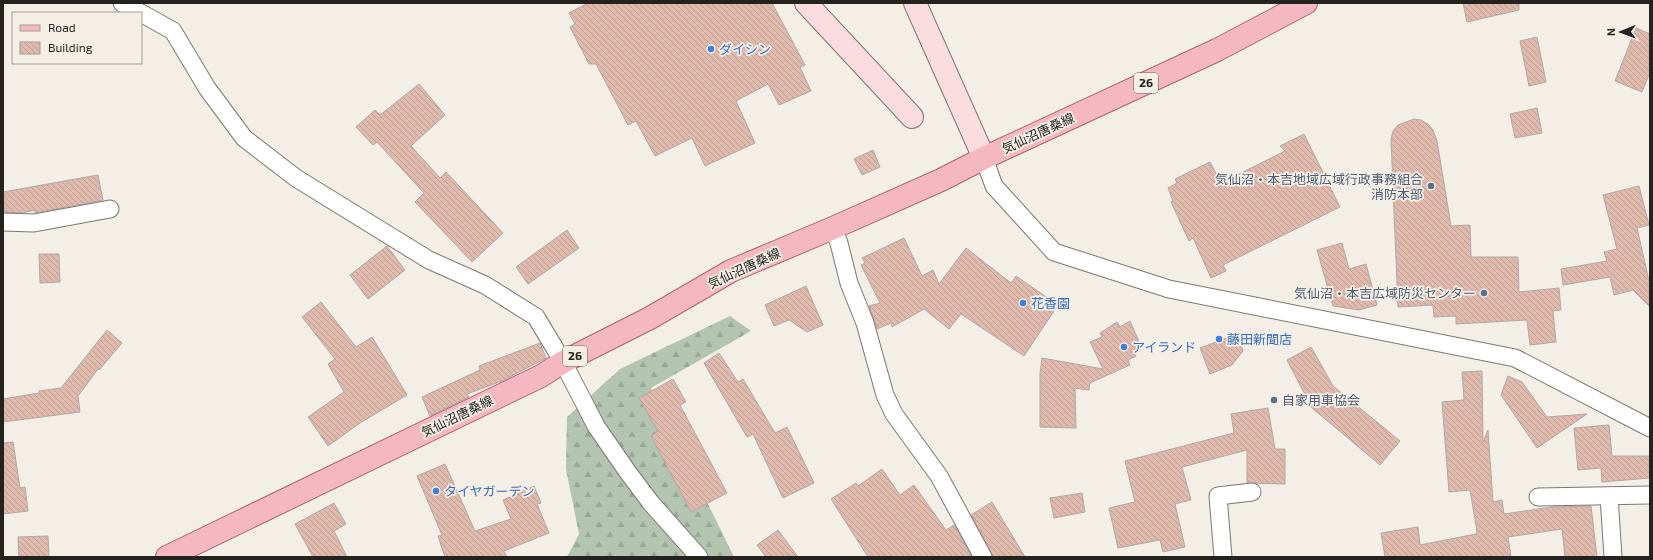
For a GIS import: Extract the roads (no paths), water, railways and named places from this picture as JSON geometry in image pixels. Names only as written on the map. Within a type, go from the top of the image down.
[{"type":"main road","name":"気仙沼唐桑線","points":[[167,557],[541,376],[563,362],[650,318],[731,271],[941,180],[984,158],[1217,50],[1306,3]]},
{"type":"street","points":[[122,3],[139,12]]},
{"type":"street","points":[[806,3],[912,117]]},
{"type":"street","points":[[915,3],[984,158],[994,186],[1054,252],[1169,289],[1515,358],[1650,428]]},
{"type":"street","points":[[142,14],[173,31],[207,88],[244,138],[296,178],[365,222],[429,260],[484,285],[536,317],[563,362],[596,426],[651,503],[699,557]]},
{"type":"street","points":[[3,222],[34,223],[110,209]]},
{"type":"street","points":[[833,228],[839,243],[849,283],[865,323],[885,396],[894,414],[939,476],[983,557]]},
{"type":"street","points":[[1223,557],[1218,496],[1252,492]]},
{"type":"street","points":[[1538,497],[1650,495]]},
{"type":"street","points":[[1609,496],[1613,557]]},
{"type":"place","name":"ダイシン","points":[[711,49]]},
{"type":"place","name":"気仙沼・本吉地域広域行政事務組合 消防本部","points":[[1431,186]]},
{"type":"place","name":"気仙沼・本吉広域防災センター","points":[[1484,293]]},
{"type":"place","name":"花香園","points":[[1023,303]]},
{"type":"place","name":"藤田新聞店","points":[[1219,339]]},
{"type":"place","name":"アイランド","points":[[1124,347]]},
{"type":"place","name":"自家用車協会","points":[[1274,400]]},
{"type":"place","name":"タイヤガーデン","points":[[436,491]]}]
